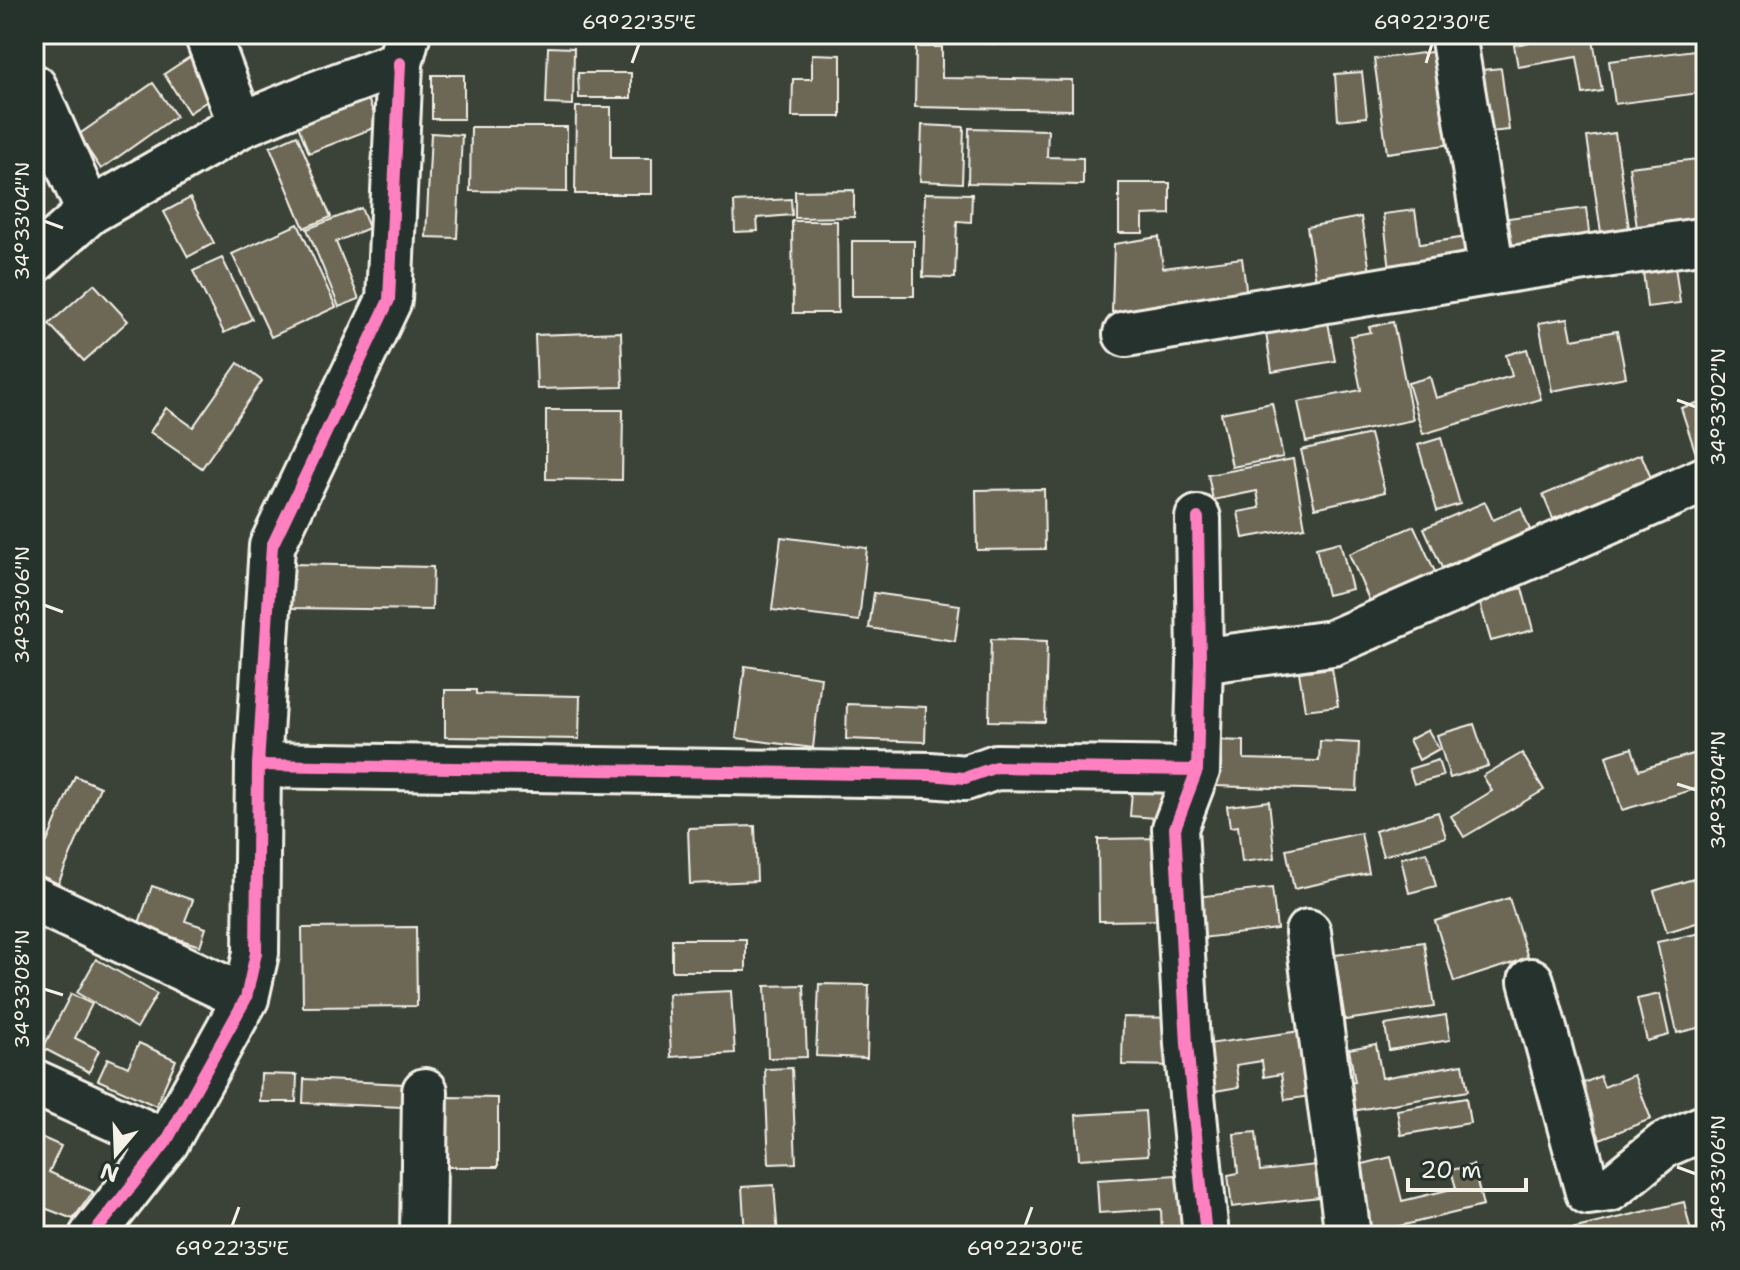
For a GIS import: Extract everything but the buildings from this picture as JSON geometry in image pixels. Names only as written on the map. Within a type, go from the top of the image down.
[{"type":"street","points":[[207,34],[241,125]]},
{"type":"street","points":[[1453,34],[1492,272]]},
{"type":"street","points":[[34,261],[89,212],[241,125],[404,49],[389,300],[272,546],[258,765],[256,953],[246,998],[166,1142],[92,1236]]},
{"type":"street","points":[[34,87],[89,212]]},
{"type":"street","points":[[1126,334],[1492,272],[1706,240]]},
{"type":"street","points":[[1200,661],[1332,643],[1706,479]]},
{"type":"street","points":[[1198,518],[1200,661],[1197,770],[1175,828],[1187,1044],[1206,1236]]},
{"type":"street","points":[[258,765],[965,778],[996,767],[1197,770]]},
{"type":"street","points":[[34,899],[246,998]]},
{"type":"street","points":[[1308,932],[1348,1236]]},
{"type":"street","points":[[1531,981],[1588,1192],[1610,1189],[1664,1145],[1706,1127]]},
{"type":"street","points":[[34,1082],[166,1142]]},
{"type":"street","points":[[423,1236],[425,1091]]},
{"type":"cycle path","points":[[92,1236],[166,1142],[246,998],[256,953],[258,765],[272,546],[389,300],[400,63]]},
{"type":"cycle path","points":[[1198,518],[1200,661],[1197,770],[1175,828],[1187,1044],[1206,1236]]},
{"type":"cycle path","points":[[258,765],[965,778],[996,767],[1197,770]]}]
